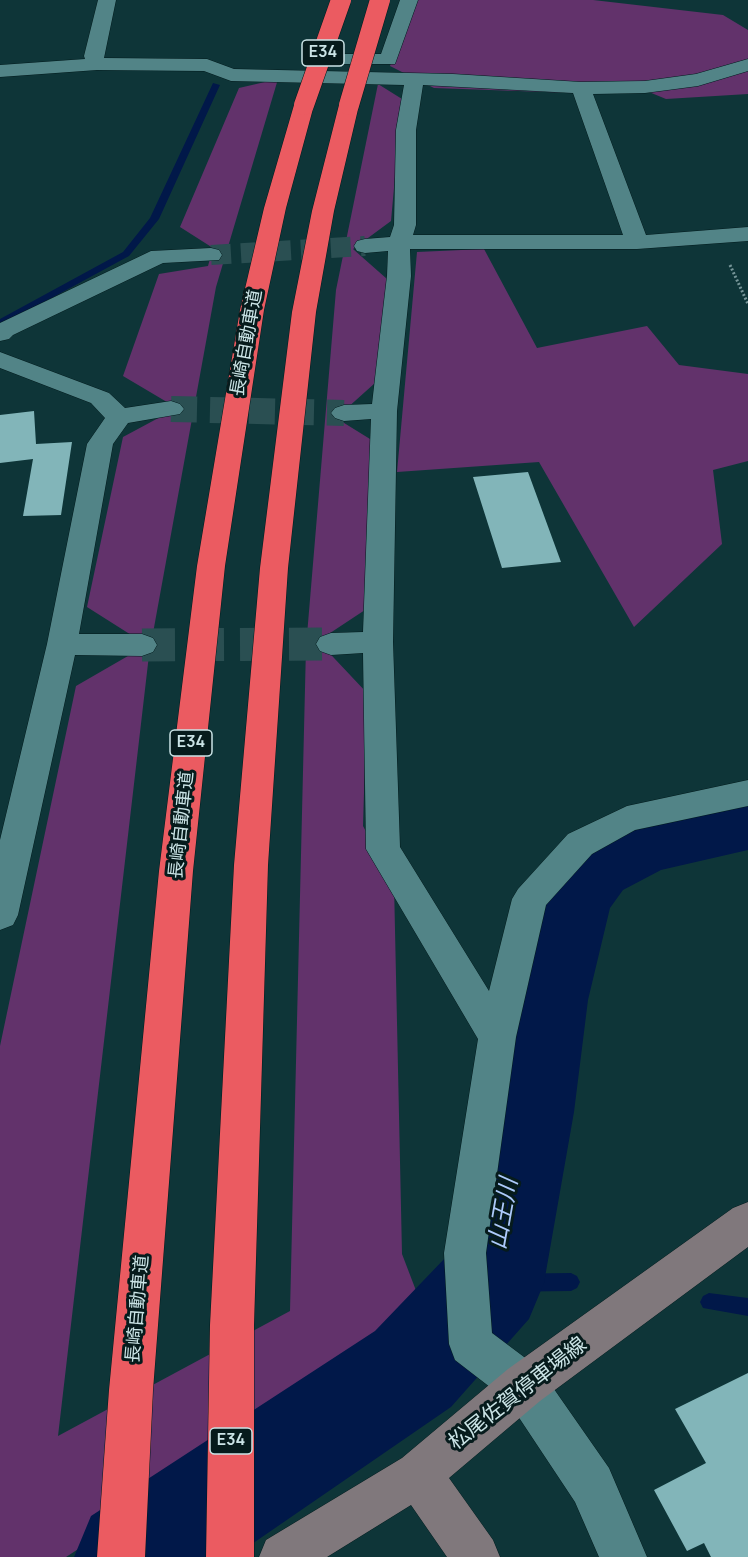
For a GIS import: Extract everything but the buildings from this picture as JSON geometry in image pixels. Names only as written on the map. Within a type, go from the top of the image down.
[{"type":"highway","name":"長崎自動車道","points":[[121,1557],[131,1390],[176,871],[211,566],[252,310],[275,208],[304,105],[341,0]]},
{"type":"highway","name":"E34","points":[[230,1557],[232,1325],[251,865],[274,568],[304,312],[323,211],[349,105],[380,0]]},
{"type":"main road","name":"松尾佐賀停車場線","points":[[283,1557],[418,1474],[525,1385],[748,1222]]},
{"type":"main road","points":[[418,1474],[476,1557]]},
{"type":"street","points":[[98,64],[93,56],[107,0]]},
{"type":"street","points":[[0,71],[98,64],[207,65],[231,60],[388,60],[409,0]]},
{"type":"street","points":[[207,65],[231,75],[414,81],[453,80],[580,88],[645,87],[698,80],[748,65]]},
{"type":"street","points":[[414,81],[406,130],[405,225],[399,245],[399,276],[384,411],[378,642],[382,849],[497,1037]]},
{"type":"street","points":[[580,88],[637,242]]},
{"type":"street","points":[[365,246],[399,245],[422,241],[637,242],[748,234]]},
{"type":"street","points":[[0,334],[159,256],[211,255]]},
{"type":"street","points":[[0,359],[100,398],[119,417]]},
{"type":"street","points":[[0,915],[62,644],[100,444],[119,417],[171,409]]},
{"type":"street","points":[[344,413],[384,411]]},
{"type":"street","points":[[332,644],[378,642]]},
{"type":"street","points":[[62,644],[142,645]]},
{"type":"street","points":[[623,1557],[592,1485],[525,1385],[471,1344],[465,1253],[497,1037],[530,899],[580,844],[627,819],[748,793]]},
{"type":"path","points":[[718,237],[748,304]]},
{"type":"shaded area","points":[[413,0],[593,0],[723,15],[748,30],[748,94],[666,99],[649,92],[574,93],[434,88],[390,66]]},
{"type":"shaded area","points":[[278,79],[216,287],[149,655],[58,1436],[290,1311],[306,647],[336,290],[378,84],[402,99],[391,221],[353,249],[387,279],[375,383],[336,418],[370,439],[371,606],[318,641],[367,693],[363,826],[394,884],[402,1254],[428,1322],[66,1557],[0,1557],[0,1046],[76,686],[147,645],[87,607],[123,437],[177,408],[123,376],[159,274],[208,266],[213,248],[180,227],[239,88]]},
{"type":"shaded area","points":[[484,249],[537,348],[647,326],[679,365],[748,374],[748,461],[713,470],[722,544],[634,627],[539,462],[397,472],[417,252]]},
{"type":"waterway","points":[[0,323],[126,254],[154,219],[216,85]]},
{"type":"waterway","name":"山王川","points":[[132,1557],[413,1369],[492,1283],[526,1112],[543,1000],[570,898],[593,867],[641,842],[748,819]]},
{"type":"waterway","points":[[492,1283],[571,1282]]},
{"type":"waterway","points":[[709,1302],[748,1307]]},
{"type":"tunnel","points":[[211,255],[365,246]]},
{"type":"tunnel","points":[[171,409],[344,413]]},
{"type":"tunnel","points":[[142,645],[331,644]]}]
